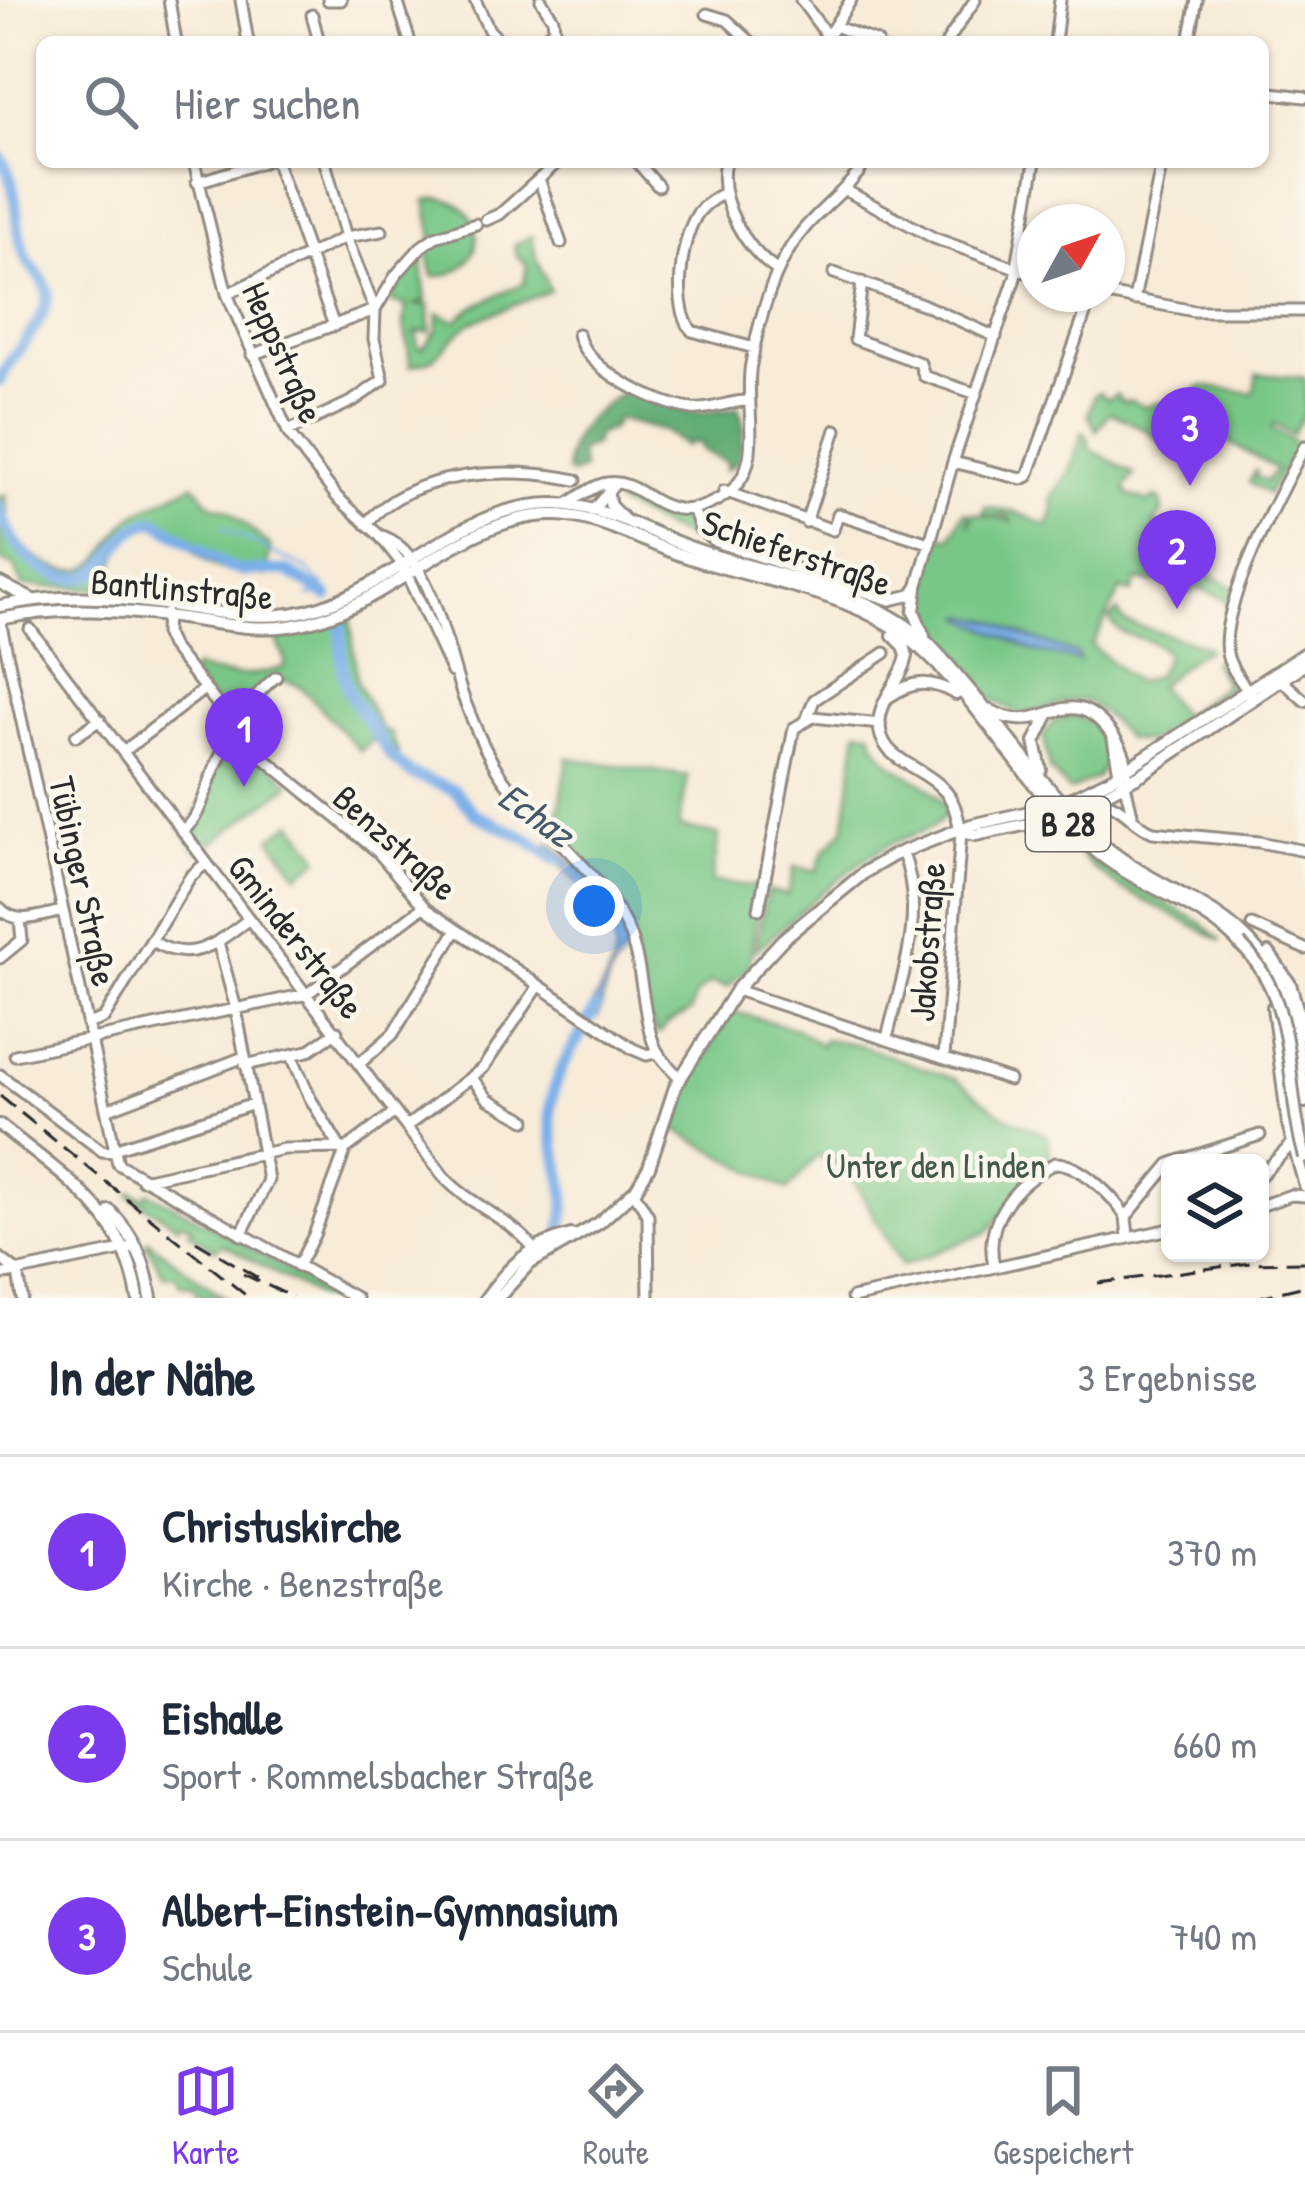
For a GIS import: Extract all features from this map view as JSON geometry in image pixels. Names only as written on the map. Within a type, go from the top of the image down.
[{"type":"main road","name":"Schieferstraße","points":[[410,566],[477,522],[510,510],[567,504],[871,605],[929,644],[1092,835],[1205,912]]},
{"type":"main road","name":"Schieferstraße","points":[[437,550],[524,518],[579,517],[716,567],[846,605],[902,634],[964,698],[1091,847],[1134,879],[1205,912]]},
{"type":"main road","name":"Bantlinstraße","points":[[0,620],[85,609],[294,614],[328,604],[384,574],[410,566]]},
{"type":"main road","name":"Bantlinstraße","points":[[0,606],[86,597],[233,625],[274,628],[314,621],[384,588],[410,566]]},
{"type":"main road","points":[[0,583],[34,599]]},
{"type":"main road","points":[[917,588],[914,611],[929,644]]},
{"type":"main road","points":[[846,605],[904,646],[905,666],[887,697],[880,724],[893,756],[948,794],[961,832]]},
{"type":"main road","points":[[233,625],[249,633]]},
{"type":"main road","points":[[1279,678],[1305,653]]},
{"type":"main road","points":[[1034,817],[1124,776],[1305,664]]},
{"type":"main road","points":[[887,697],[929,682],[964,698]]},
{"type":"main road","points":[[485,1298],[509,1267],[585,1231],[634,1192],[649,1167],[668,1104],[736,990],[795,929],[865,872],[902,851],[961,832],[976,835],[1092,801],[1152,752],[1251,696]]},
{"type":"main road","points":[[982,705],[1016,722],[1069,708],[1086,710],[1104,722],[1117,741],[1124,776]]},
{"type":"main road","points":[[1049,714],[1038,731],[1035,748],[1040,768],[1056,793]]},
{"type":"main road","points":[[1117,741],[1152,752]]},
{"type":"main road","name":"B 28","points":[[1205,912],[1266,959],[1287,999],[1305,1102]]},
{"type":"main road","points":[[1239,937],[1253,938],[1282,970],[1296,999],[1305,1036]]},
{"type":"main road","points":[[1239,937],[1274,1013],[1286,1118],[1305,1186]]},
{"type":"main road","name":"B 28","points":[[1239,937],[1280,1003],[1305,1156]]},
{"type":"main road","points":[[0,1125],[86,1195],[111,1222],[132,1249],[151,1298]]},
{"type":"main road","points":[[1292,1144],[1305,1136]]},
{"type":"main road","points":[[132,1249],[138,1298]]},
{"type":"main road","points":[[498,1298],[536,1252]]},
{"type":"street","points":[[170,0],[175,36]]},
{"type":"street","points":[[241,0],[247,36]]},
{"type":"street","points":[[328,0],[341,0]]},
{"type":"street","points":[[397,0],[408,36]]},
{"type":"street","points":[[475,0],[496,36]]},
{"type":"street","points":[[541,0],[554,19],[554,28],[546,36]]},
{"type":"street","points":[[802,0],[824,36]]},
{"type":"street","points":[[829,36],[851,0]]},
{"type":"street","points":[[951,36],[975,0]]},
{"type":"street","points":[[1055,36],[1060,0]]},
{"type":"street","points":[[1190,36],[1197,0]]},
{"type":"street","points":[[707,14],[727,20],[744,36]]},
{"type":"street","points":[[312,15],[317,36]]},
{"type":"street","points":[[837,27],[861,36]]},
{"type":"street","points":[[1269,93],[1305,97]]},
{"type":"street","name":"Heppstraße","points":[[195,168],[227,294],[288,431],[326,485],[410,566],[498,771],[600,885],[624,922],[640,963],[658,1052]]},
{"type":"street","points":[[196,182],[243,168]]},
{"type":"street","points":[[278,168],[334,326]]},
{"type":"street","points":[[288,431],[382,383],[374,339],[375,310],[325,168]]},
{"type":"street","points":[[252,355],[375,310],[395,275],[421,247],[435,237],[500,214],[552,168]]},
{"type":"street","points":[[642,168],[658,187]]},
{"type":"street","points":[[724,168],[724,194],[760,256],[778,271]]},
{"type":"street","points":[[567,504],[604,484],[664,506],[693,508],[725,492],[743,471],[752,439],[747,401],[754,348],[778,271],[803,230],[862,168]]},
{"type":"street","points":[[1028,204],[1034,168]]},
{"type":"street","points":[[1134,300],[1161,168]]},
{"type":"street","points":[[539,178],[561,244]]},
{"type":"street","points":[[845,190],[934,238],[1017,271]]},
{"type":"street","points":[[724,194],[704,206],[692,224],[684,261],[682,312],[692,331],[754,348]]},
{"type":"street","points":[[227,294],[346,237],[382,231]]},
{"type":"street","points":[[834,273],[996,337]]},
{"type":"street","points":[[693,508],[704,534],[723,545],[890,600],[907,598],[917,588],[953,462],[1017,274]]},
{"type":"street","points":[[862,283],[855,339],[920,362],[924,376],[977,394]]},
{"type":"street","points":[[1125,298],[1194,311],[1305,311]]},
{"type":"street","points":[[953,462],[1022,479],[1028,476],[1086,312]]},
{"type":"street","points":[[578,334],[593,363],[682,407],[695,410],[747,401]]},
{"type":"street","points":[[806,522],[836,430]]},
{"type":"street","points":[[1251,696],[1226,650],[1230,626],[1263,525],[1305,446]]},
{"type":"street","points":[[366,524],[382,508],[419,489],[464,478],[519,474],[576,480]]},
{"type":"street","points":[[579,517],[612,487]]},
{"type":"street","points":[[612,487],[610,505],[626,520]]},
{"type":"street","points":[[594,490],[590,500],[602,524]]},
{"type":"street","points":[[725,492],[833,530],[838,514],[929,543]]},
{"type":"street","points":[[382,508],[388,556],[384,574]]},
{"type":"street","points":[[384,588],[423,590]]},
{"type":"street","name":"Benzstraße","points":[[167,610],[166,637],[235,730],[291,784],[380,854],[423,907],[643,1054],[658,1052]]},
{"type":"street","name":"Tübinger Straße","points":[[0,620],[114,1150]]},
{"type":"street","name":"Gminderstraße","points":[[30,629],[453,1187],[520,1233],[536,1252]]},
{"type":"street","points":[[759,909],[791,733],[807,718],[814,700],[885,653]]},
{"type":"street","points":[[183,831],[196,818],[235,730],[262,688],[276,676]]},
{"type":"street","points":[[1279,678],[1305,701]]},
{"type":"street","points":[[124,751],[203,691]]},
{"type":"street","points":[[807,718],[880,724]]},
{"type":"street","points":[[76,736],[100,720]]},
{"type":"street","points":[[1124,776],[1134,819]]},
{"type":"street","points":[[1092,801],[1117,804],[1141,827],[1161,834],[1305,851]]},
{"type":"street","name":"Jakobstraße","points":[[944,1057],[961,832]]},
{"type":"street","points":[[887,1039],[915,896],[902,851]]},
{"type":"street","points":[[87,1024],[104,1018],[192,875],[206,862]]},
{"type":"street","points":[[16,1055],[307,994],[423,907]]},
{"type":"street","points":[[0,908],[20,920],[63,911]]},
{"type":"street","points":[[152,940],[177,953],[218,942],[249,919]]},
{"type":"street","points":[[0,958],[22,940],[20,920]]},
{"type":"street","points":[[1252,925],[1305,949]]},
{"type":"street","points":[[360,1063],[393,1034],[457,931]]},
{"type":"street","points":[[218,942],[236,1010],[268,1184],[241,1235]]},
{"type":"street","points":[[406,1127],[472,1078],[538,987]]},
{"type":"street","points":[[736,990],[1009,1080]]},
{"type":"street","points":[[106,1110],[244,1061],[292,1056],[337,1031]]},
{"type":"street","points":[[658,1052],[681,1079]]},
{"type":"street","points":[[292,1056],[315,1108],[343,1149]]},
{"type":"street","points":[[0,1076],[98,1149],[114,1150],[254,1104]]},
{"type":"street","points":[[472,1078],[488,1100],[526,1120]]},
{"type":"street","points":[[142,1180],[284,1149],[343,1149],[395,1112]]},
{"type":"street","points":[[1194,1154],[1260,1135]]},
{"type":"street","points":[[1269,1167],[1292,1144]]},
{"type":"street","points":[[298,1266],[314,1235],[343,1149]]},
{"type":"street","points":[[114,1150],[121,1168],[356,1298]]},
{"type":"street","points":[[994,1264],[989,1244],[992,1228],[1008,1202],[1046,1167],[1059,1162],[1069,1164],[1110,1198],[1126,1217],[1128,1237]]},
{"type":"street","points":[[1126,1217],[1161,1176]]},
{"type":"street","points":[[634,1192],[648,1215],[649,1298]]},
{"type":"street","points":[[1269,1203],[1305,1196]]},
{"type":"street","points":[[852,1298],[1161,1231]]},
{"type":"street","points":[[0,1275],[132,1249]]},
{"type":"street","points":[[0,1258],[18,1272],[22,1298]]},
{"type":"green space","points":[[439,198],[468,213],[476,240],[464,265],[433,276],[426,247],[433,238],[426,200]]},
{"type":"green space","points":[[532,236],[550,291],[469,323],[431,360],[411,366],[404,325],[406,305],[390,302],[405,273],[421,257],[426,301],[414,305],[429,305],[430,331],[416,332],[418,347],[423,348],[437,330],[438,313],[456,321],[524,283],[527,264],[516,254],[515,244]]},
{"type":"green space","points":[[1257,374],[1305,378],[1305,413],[1292,435],[1274,424],[1271,428],[1298,445],[1268,494],[1249,483],[1256,469],[1256,476],[1266,482],[1276,469],[1214,434],[1200,420],[1161,441],[1110,412],[1097,431],[1088,415],[1099,392],[1107,399],[1116,394],[1124,402],[1145,407],[1194,405],[1197,389],[1203,386],[1254,393]]},
{"type":"green space","points":[[629,388],[682,410],[738,407],[744,424],[739,461],[726,470],[726,462],[701,450],[701,444],[686,446],[664,431],[616,419],[612,429],[596,435],[595,444],[579,452],[583,470],[571,475],[568,458],[577,433]]},
{"type":"green space","points":[[1083,432],[1089,448],[1134,474],[1125,488],[1129,495],[1161,501],[1163,511],[1153,524],[1193,535],[1187,561],[1235,589],[1230,606],[1223,598],[1195,587],[1189,593],[1180,589],[1180,581],[1163,576],[1154,583],[1137,580],[1132,593],[1121,590],[1092,646],[1136,682],[1156,676],[1167,654],[1115,626],[1110,619],[1118,611],[1128,623],[1206,646],[1207,650],[1158,686],[1182,716],[1225,684],[1213,662],[1217,660],[1230,688],[1146,742],[1127,739],[1097,708],[1078,700],[1019,715],[989,697],[922,617],[921,593],[938,536],[951,537],[964,512],[970,513],[969,526],[974,513],[1014,522],[1003,514],[1000,518],[983,514],[985,507],[1015,512],[1048,526],[1054,509],[1051,499],[1070,470]]},
{"type":"green space","points":[[194,484],[209,503],[228,510],[270,546],[267,576],[219,568],[159,526],[147,526],[128,540],[107,589],[23,586],[15,567],[0,560],[0,496],[5,495],[9,524],[22,545],[44,562],[69,571],[93,565],[129,520]]},
{"type":"green space","points":[[617,495],[631,497],[661,514],[684,518],[709,542],[706,547],[616,504]]},
{"type":"green space","points":[[350,614],[357,681],[398,753],[390,758],[374,739],[360,751],[300,686],[276,677],[235,730],[291,784],[199,853],[183,831],[192,823],[234,730],[190,673],[195,668],[240,675],[285,667],[274,633],[310,628]]},
{"type":"green space","points":[[1072,715],[1094,725],[1107,760],[1098,777],[1069,791],[1050,770],[1043,735],[1054,721]]},
{"type":"green space","points":[[858,730],[871,732],[887,759],[931,789],[948,812],[936,824],[866,859],[756,950],[767,891],[788,895],[794,867],[817,871],[824,851],[844,829]]},
{"type":"green space","points":[[568,758],[688,776],[679,827],[719,835],[712,882],[762,887],[749,966],[727,987],[710,983],[696,995],[690,1012],[661,1032],[657,1033],[649,1019],[624,922],[555,836]]},
{"type":"green space","points":[[293,822],[320,858],[298,875],[271,838]]},
{"type":"green space","points":[[1060,825],[1116,875],[1200,922],[1222,941],[1120,888],[1093,868],[1055,828]]},
{"type":"green space","name":"Unter den Linden","points":[[732,1011],[796,1029],[821,1045],[824,1039],[856,1044],[955,1079],[1003,1115],[1048,1136],[1046,1167],[1023,1187],[988,1232],[902,1266],[847,1169],[817,1156],[788,1190],[670,1127],[679,1100]]},
{"type":"green space","points":[[131,1192],[145,1198],[148,1192],[176,1206],[337,1298],[320,1298],[223,1244],[215,1250],[189,1232],[192,1227],[182,1221],[178,1226],[130,1196]]},
{"type":"green space","points":[[149,1240],[225,1298],[197,1295],[194,1286],[180,1285],[176,1275],[164,1276],[146,1243]]},
{"type":"water","points":[[965,615],[997,622],[1076,654],[1079,661],[1034,651]]},
{"type":"water","points":[[550,843],[598,890],[623,933],[624,955],[610,977],[598,1017],[589,1011],[612,964],[613,936],[588,894],[544,850]]},
{"type":"waterway","name":"Echaz","points":[[0,157],[11,181],[21,244],[47,292],[39,320],[0,381]]},
{"type":"waterway","name":"Echaz","points":[[0,507],[21,550],[48,572],[63,577],[94,573],[134,530],[156,521],[228,567],[287,571],[328,596]]},
{"type":"waterway","points":[[222,528],[305,568],[324,586]]},
{"type":"waterway","points":[[309,596],[320,594]]},
{"type":"waterway","name":"Echaz","points":[[341,621],[348,691],[391,757],[411,774],[454,790],[475,814],[527,839],[555,859]]},
{"type":"waterway","name":"Echaz","points":[[561,1228],[564,1188],[551,1124],[553,1092],[595,1009]]},
{"type":"railway","points":[[0,1096],[249,1298]]},
{"type":"railway","points":[[196,1241],[258,1278]]},
{"type":"railway","points":[[1098,1283],[1250,1263],[1305,1262]]},
{"type":"railway","points":[[243,1274],[292,1297]]},
{"type":"railway","points":[[1256,1298],[1305,1286]]},
{"type":"place","name":"Albert-Einstein-Gymnasium","points":[[1190,486]]},
{"type":"place","name":"Eishalle","points":[[1177,609]]},
{"type":"place","name":"Christuskirche","points":[[244,787]]}]
